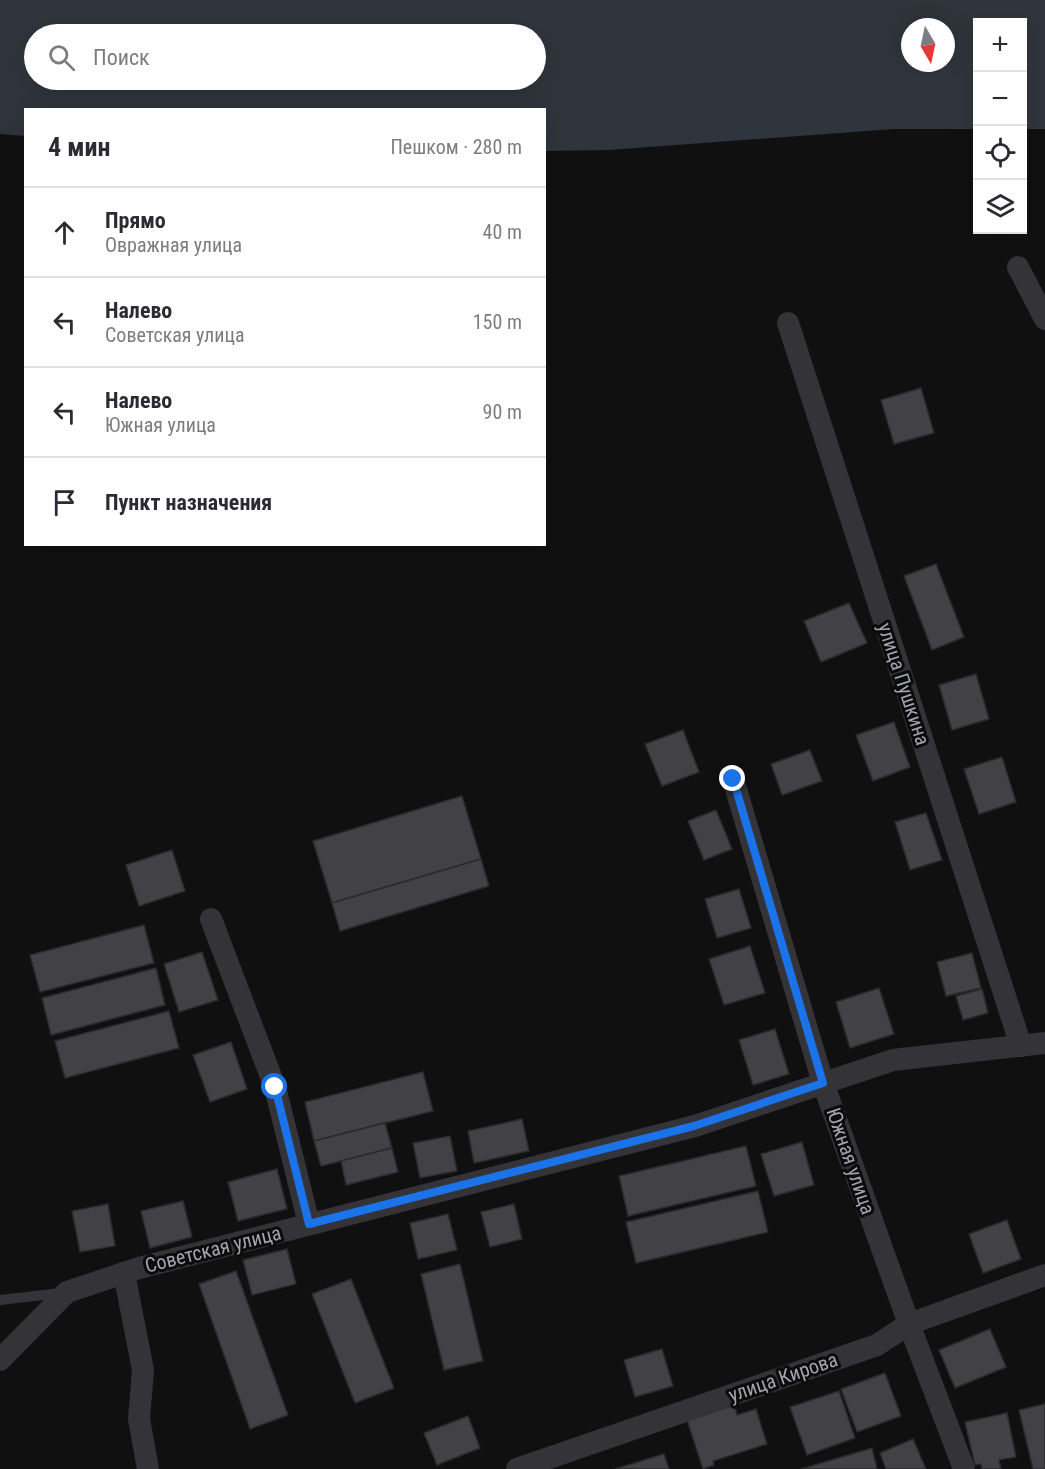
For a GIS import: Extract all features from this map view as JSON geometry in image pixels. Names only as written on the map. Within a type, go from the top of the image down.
[{"type":"street","points":[[1018,267],[1045,319]]},
{"type":"street","name":"улица Пушкина","points":[[788,323],[1021,1046]]},
{"type":"street","name":"Южная улица","points":[[733,779],[823,1083],[909,1324],[964,1469]]},
{"type":"street","points":[[211,920],[275,1087],[309,1224]]},
{"type":"street","name":"Советская улица","points":[[0,1360],[67,1292],[124,1273],[694,1126],[893,1060],[1045,1043]]},
{"type":"street","points":[[124,1273],[143,1370],[139,1419],[148,1469]]},
{"type":"street","name":"улица Кирова","points":[[517,1469],[877,1345],[909,1324],[1045,1275]]},
{"type":"lane","points":[[0,1300],[67,1292]]},
{"type":"shaded area","points":[[0,0],[1045,0],[1045,129],[1027,129],[1027,18],[973,18],[973,129],[894,129],[608,150],[546,151],[546,108],[24,108],[24,136],[0,134]]},
{"type":"building","points":[[921,388],[934,433],[894,444],[881,400]]},
{"type":"building","points":[[936,564],[964,637],[932,650],[904,576]]},
{"type":"building","points":[[849,603],[867,643],[821,662],[804,621]]},
{"type":"building","points":[[976,674],[989,719],[952,730],[939,685]]},
{"type":"building","points":[[894,722],[910,767],[873,781],[856,735]]},
{"type":"building","points":[[683,730],[699,772],[662,786],[645,744]]},
{"type":"building","points":[[810,750],[822,781],[782,795],[771,764]]},
{"type":"building","points":[[1002,757],[1016,802],[979,814],[964,769]]},
{"type":"building","points":[[462,796],[481,859],[332,903],[313,841]]},
{"type":"building","points":[[716,810],[732,849],[704,860],[688,821]]},
{"type":"building","points":[[926,813],[942,860],[910,870],[895,822]]},
{"type":"building","points":[[172,850],[185,891],[139,906],[126,865]]},
{"type":"building","points":[[481,859],[489,886],[340,931],[332,903]]},
{"type":"building","points":[[739,889],[751,928],[717,938],[705,899]]},
{"type":"building","points":[[144,925],[154,963],[40,992],[30,955]]},
{"type":"building","points":[[750,946],[765,993],[724,1005],[709,959]]},
{"type":"building","points":[[202,952],[218,1000],[179,1012],[164,964]]},
{"type":"building","points":[[972,953],[981,988],[946,996],[937,962]]},
{"type":"building","points":[[156,968],[165,1005],[51,1035],[42,998]]},
{"type":"building","points":[[879,988],[894,1034],[850,1048],[836,1002]]},
{"type":"building","points":[[982,989],[988,1013],[963,1020],[956,996]]},
{"type":"building","points":[[169,1011],[179,1048],[65,1078],[55,1041]]},
{"type":"building","points":[[775,1029],[789,1074],[753,1085],[739,1040]]},
{"type":"building","points":[[231,1042],[247,1089],[210,1102],[193,1055]]},
{"type":"building","points":[[423,1072],[433,1111],[314,1141],[305,1102]]},
{"type":"building","points":[[522,1119],[529,1151],[474,1163],[468,1131]]},
{"type":"building","points":[[385,1123],[392,1148],[321,1166],[314,1141]]},
{"type":"building","points":[[450,1136],[457,1171],[420,1178],[413,1143]]},
{"type":"building","points":[[802,1142],[814,1185],[774,1196],[761,1154]]},
{"type":"building","points":[[746,1146],[756,1186],[628,1216],[619,1176]]},
{"type":"building","points":[[392,1148],[398,1172],[346,1185],[341,1161]]},
{"type":"building","points":[[277,1169],[287,1209],[238,1221],[228,1182]]},
{"type":"building","points":[[758,1191],[768,1232],[636,1263],[626,1222]]},
{"type":"building","points":[[183,1201],[192,1237],[150,1248],[141,1211]]},
{"type":"building","points":[[108,1204],[115,1246],[80,1252],[72,1211]]},
{"type":"building","points":[[514,1204],[522,1239],[490,1247],[481,1212]]},
{"type":"building","points":[[448,1214],[457,1250],[418,1259],[410,1223]]},
{"type":"building","points":[[1007,1220],[1021,1259],[983,1273],[969,1234]]},
{"type":"building","points":[[287,1249],[296,1284],[252,1295],[243,1260]]},
{"type":"building","points":[[460,1264],[483,1361],[444,1370],[421,1274]]},
{"type":"building","points":[[236,1271],[288,1415],[250,1429],[199,1284]]},
{"type":"building","points":[[351,1279],[394,1388],[355,1403],[312,1294]]},
{"type":"building","points":[[990,1329],[1006,1367],[955,1388],[939,1350]]},
{"type":"building","points":[[662,1349],[673,1386],[635,1397],[624,1360]]},
{"type":"building","points":[[885,1373],[901,1416],[857,1432],[841,1389]]},
{"type":"building","points":[[839,1391],[855,1438],[807,1455],[790,1407]]},
{"type":"building","points":[[1045,1404],[1045,1469],[1033,1469],[1019,1410]]},
{"type":"building","points":[[734,1405],[737,1415],[756,1409],[767,1444],[713,1461],[714,1465],[703,1469],[687,1420]]},
{"type":"building","points":[[1007,1413],[1016,1457],[999,1460],[1001,1469],[982,1469],[981,1464],[975,1465],[965,1422]]},
{"type":"building","points":[[468,1416],[480,1448],[437,1465],[424,1433]]},
{"type":"building","points":[[913,1439],[926,1469],[886,1469],[880,1453]]},
{"type":"building","points":[[872,1448],[877,1469],[801,1469]]},
{"type":"building","points":[[664,1454],[669,1469],[615,1469]]},
{"type":"route","points":[[275,1087],[309,1224],[694,1126],[823,1083],[733,779]]}]
